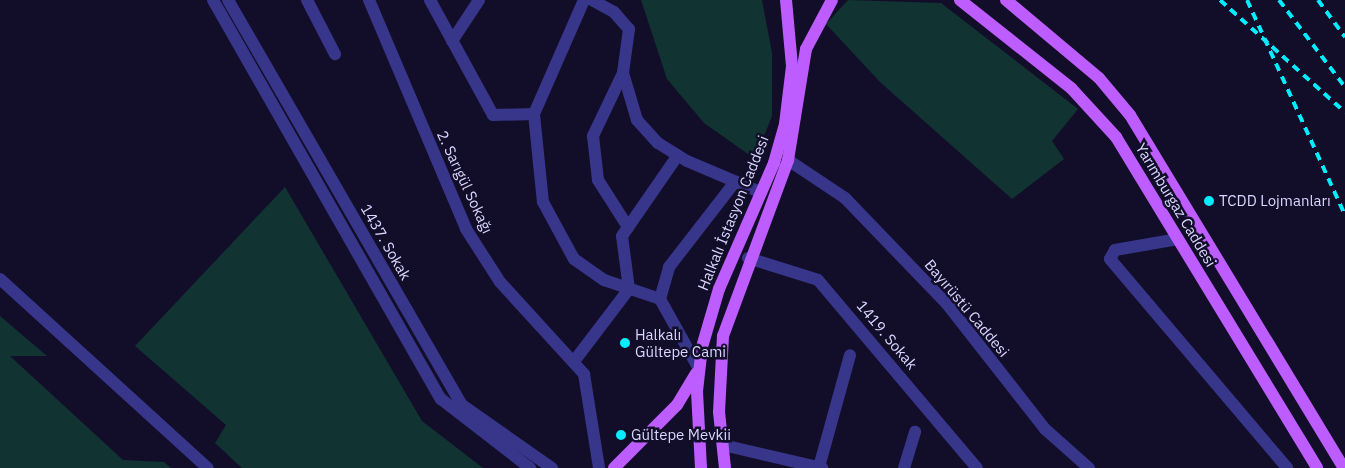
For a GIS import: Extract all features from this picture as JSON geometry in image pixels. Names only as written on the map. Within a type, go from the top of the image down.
[{"type":"main road","name":"Halkalı İstasyon Caddesi","points":[[701,468],[699,369],[719,289],[780,145],[790,95],[786,0]]},
{"type":"main road","points":[[725,468],[718,412],[723,336],[748,258],[788,160],[806,49],[832,0]]},
{"type":"main road","name":"Yarımburgaz Caddesi","points":[[960,0],[1072,88],[1097,114],[1178,239],[1317,468]]},
{"type":"main road","name":"Yarımburgaz Caddesi","points":[[1006,0],[1099,78],[1124,108],[1344,468]]},
{"type":"main road","points":[[1178,239],[1198,227]]},
{"type":"main road","points":[[614,468],[678,405],[699,369]]},
{"type":"street","points":[[213,0],[441,399],[530,468]]},
{"type":"street","name":"1437. Sokak","points":[[228,0],[462,405],[552,468]]},
{"type":"street","points":[[308,0],[335,54]]},
{"type":"street","name":"2. Sarıgül Sokağı","points":[[369,0],[466,229],[500,282],[575,360],[584,374],[599,468]]},
{"type":"street","points":[[430,0],[493,115],[534,114]]},
{"type":"street","points":[[452,41],[480,0]]},
{"type":"street","points":[[584,0],[534,114],[543,202],[552,224],[574,260],[604,280],[660,299],[699,369]]},
{"type":"street","points":[[592,0],[614,12],[629,29],[623,73],[593,136],[598,180],[628,227]]},
{"type":"street","points":[[623,73],[637,120],[658,143],[678,155],[760,192]]},
{"type":"street","points":[[575,360],[628,289],[622,236],[678,155]]},
{"type":"street","name":"Bayırüstü Caddesi","points":[[788,160],[845,198],[947,304],[1045,429],[1089,468]]},
{"type":"street","points":[[660,299],[669,268],[736,182]]},
{"type":"street","points":[[1178,239],[1115,250],[1110,259],[1120,276],[1287,468]]},
{"type":"street","name":"1419. Sokak","points":[[748,258],[818,280],[976,468]]},
{"type":"street","points":[[0,279],[208,468]]},
{"type":"street","points":[[723,445],[820,467],[850,356]]},
{"type":"street","points":[[904,468],[915,432]]},
{"type":"green space","points":[[641,0],[762,0],[772,53],[772,116],[755,159],[704,123],[667,79]]},
{"type":"green space","points":[[848,0],[941,3],[1078,109],[1052,141],[1064,159],[1012,199],[880,82],[826,24]]},
{"type":"green space","points":[[285,187],[422,421],[483,468],[242,468],[215,443],[226,425],[135,346]]},
{"type":"green space","points":[[0,316],[47,356],[10,356],[123,460],[164,462],[171,468],[0,468]]},
{"type":"railway","points":[[1220,0],[1345,112]]},
{"type":"railway","points":[[1247,0],[1345,215]]},
{"type":"railway","points":[[1279,0],[1345,87]]},
{"type":"railway","points":[[1318,0],[1345,37]]},
{"type":"place","name":"TCDD Lojmanları","points":[[1209,201]]},
{"type":"place","name":"Halkalı Gültepe Cami","points":[[625,343]]},
{"type":"place","name":"Gültepe Mevkii","points":[[621,435]]}]
